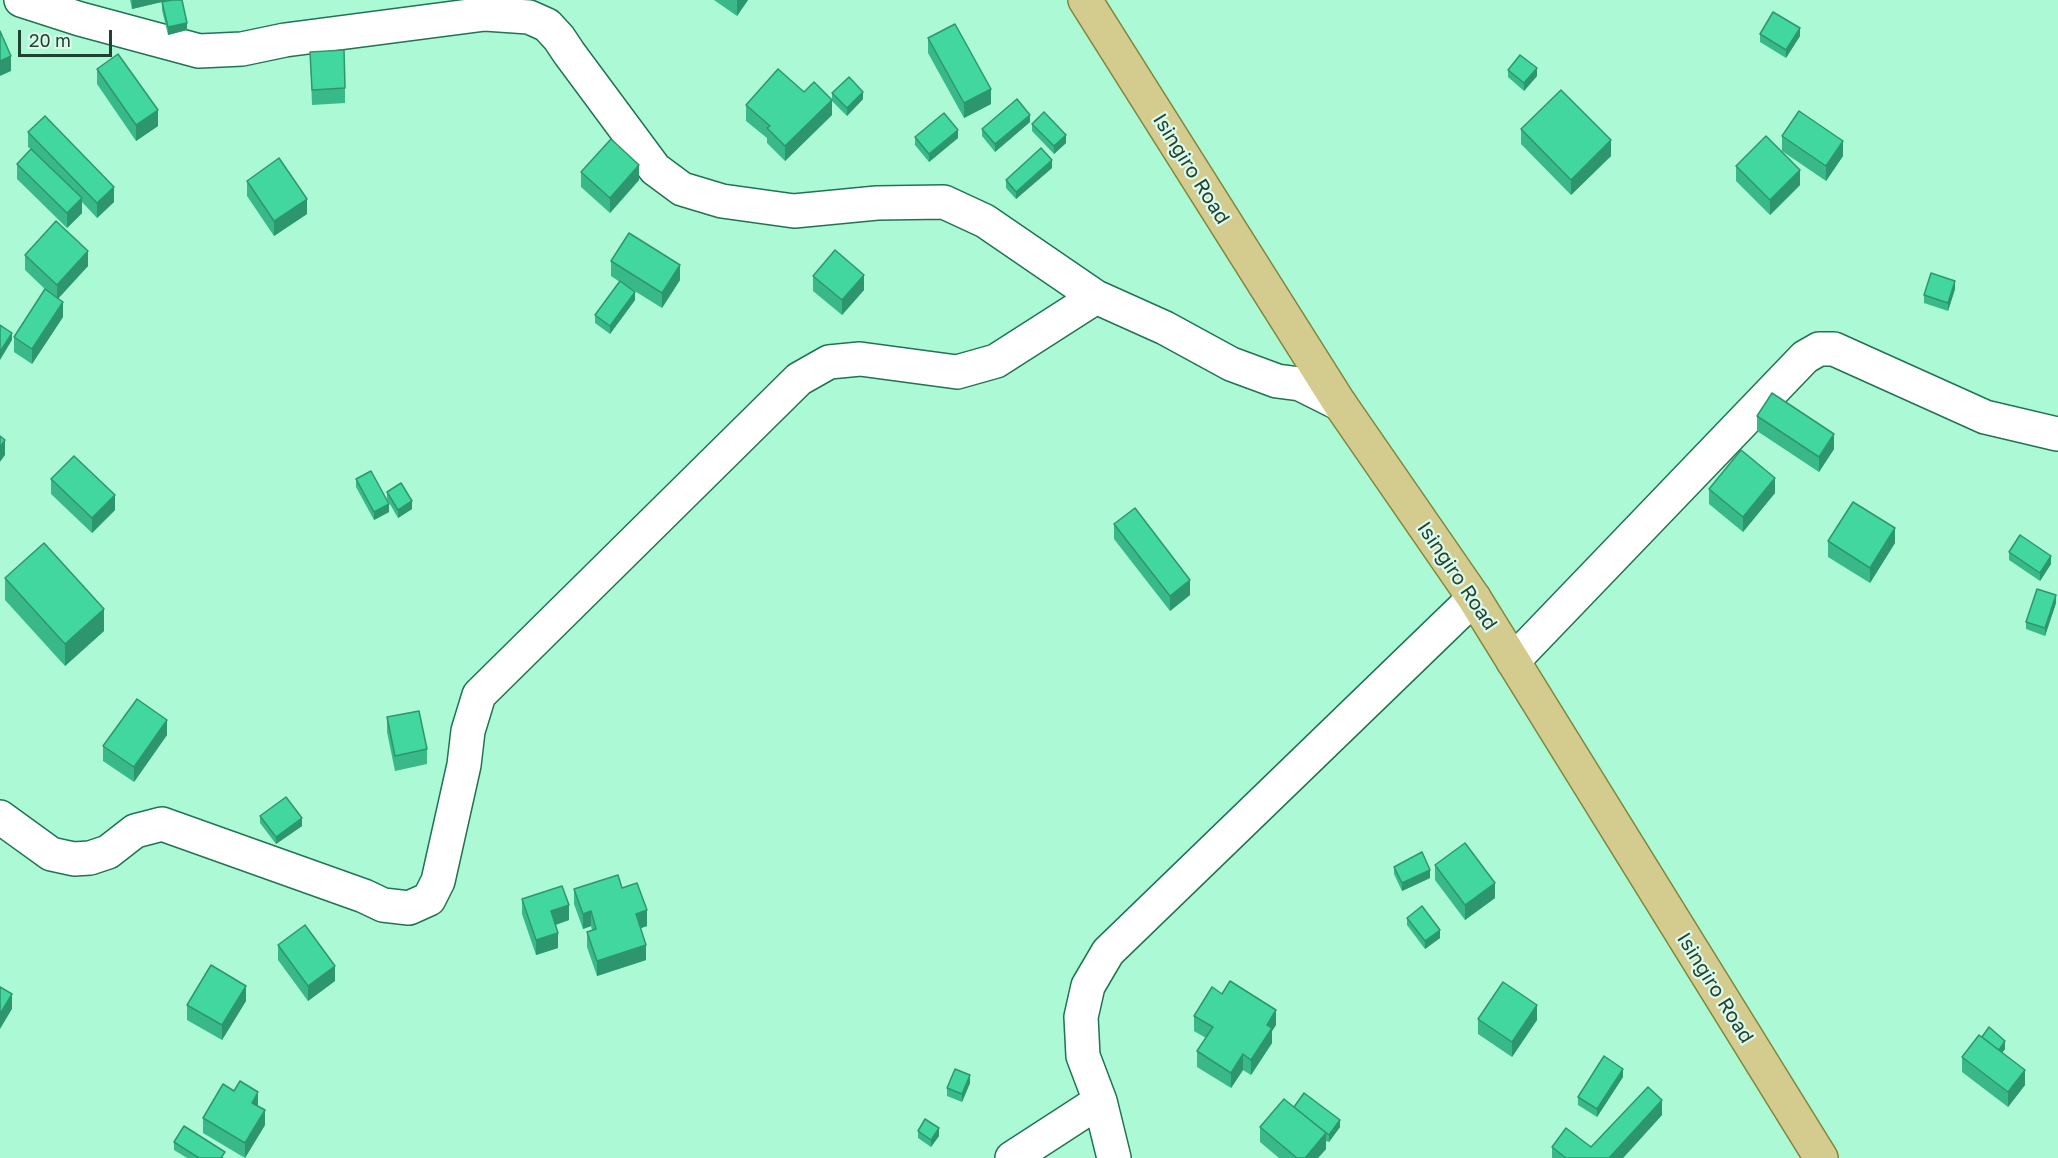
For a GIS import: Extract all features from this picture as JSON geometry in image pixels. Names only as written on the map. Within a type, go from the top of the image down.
[{"type":"main road","name":"Isingiro Road","points":[[1085,0],[1340,404],[1474,598],[1821,1158]]},
{"type":"street","points":[[21,0],[80,20],[199,51],[242,49],[489,7],[529,17],[548,25],[655,169],[682,189],[722,201],[794,211],[877,203],[944,202],[985,221],[1096,297],[1165,328],[1231,364],[1277,381],[1300,384],[1340,404]]},
{"type":"street","points":[[0,817],[51,854],[74,859],[90,858],[108,852],[135,831],[162,824],[364,896],[383,905],[410,908],[429,899],[438,881],[464,765],[468,731],[479,695],[799,379],[829,362],[860,359],[957,372],[996,361],[1096,297]]},
{"type":"street","points":[[1513,662],[1805,357],[1819,349],[1834,348],[1985,417],[2056,434]]},
{"type":"street","points":[[1114,1158],[1100,1101],[1083,1056],[1081,1017],[1088,986],[1108,952],[1474,598]]},
{"type":"street","points":[[1012,1158],[1100,1101]]},
{"type":"building","points":[[182,0],[187,23],[168,27],[162,2]]},
{"type":"building","points":[[1773,12],[1800,28],[1786,50],[1760,34]]},
{"type":"building","points":[[955,24],[991,89],[964,103],[928,38]]},
{"type":"building","points":[[0,31],[11,56],[0,61]]},
{"type":"building","points":[[344,50],[345,88],[312,90],[310,52]]},
{"type":"building","points":[[118,54],[158,110],[136,125],[97,69]]},
{"type":"building","points":[[1520,55],[1537,68],[1524,83],[1508,70]]},
{"type":"building","points":[[778,69],[804,92],[814,82],[832,100],[785,146],[767,128],[770,126],[746,105]]},
{"type":"building","points":[[849,77],[863,92],[847,108],[832,93]]},
{"type":"building","points":[[1561,90],[1611,140],[1571,180],[1521,129]]},
{"type":"building","points":[[1017,99],[1030,115],[995,144],[982,129]]},
{"type":"building","points":[[1799,111],[1843,141],[1826,166],[1782,136]]},
{"type":"building","points":[[1044,112],[1066,135],[1054,146],[1032,124]]},
{"type":"building","points":[[944,113],[958,130],[929,154],[915,137]]},
{"type":"building","points":[[45,116],[114,187],[97,203],[28,132]]},
{"type":"building","points":[[1766,136],[1800,170],[1770,200],[1736,166]]},
{"type":"building","points":[[611,139],[639,165],[610,198],[581,172]]},
{"type":"building","points":[[1041,148],[1052,160],[1016,192],[1006,180]]},
{"type":"building","points":[[31,149],[82,198],[67,213],[17,164]]},
{"type":"building","points":[[279,158],[307,199],[274,221],[247,181]]},
{"type":"building","points":[[56,221],[88,251],[57,285],[25,255]]},
{"type":"building","points":[[629,233],[680,265],[662,293],[611,261]]},
{"type":"building","points":[[835,250],[864,275],[842,300],[813,276]]},
{"type":"building","points":[[1931,273],[1955,281],[1948,303],[1924,295]]},
{"type":"building","points":[[620,281],[635,292],[610,326],[595,315]]},
{"type":"building","points":[[45,289],[63,302],[32,349],[14,337]]},
{"type":"building","points":[[0,325],[12,333],[0,352]]},
{"type":"building","points":[[1772,393],[1834,434],[1819,457],[1757,416]]},
{"type":"building","points":[[0,436],[5,440],[0,447]]},
{"type":"building","points":[[1741,450],[1775,478],[1743,517],[1709,489]]},
{"type":"building","points":[[74,456],[115,495],[92,518],[51,479]]},
{"type":"building","points":[[371,471],[389,504],[374,512],[356,479]]},
{"type":"building","points":[[401,483],[412,501],[398,510],[387,492]]},
{"type":"building","points":[[1853,502],[1895,528],[1870,568],[1828,541]]},
{"type":"building","points":[[1135,508],[1190,580],[1170,596],[1114,524]]},
{"type":"building","points":[[2020,535],[2051,556],[2040,573],[2009,552]]},
{"type":"building","points":[[44,543],[104,609],[65,644],[5,578]]},
{"type":"building","points":[[2037,589],[2056,595],[2045,628],[2026,622]]},
{"type":"building","points":[[137,699],[167,720],[134,767],[103,746]]},
{"type":"building","points":[[419,711],[427,749],[395,756],[387,717]]},
{"type":"building","points":[[286,797],[302,818],[276,837],[260,816]]},
{"type":"building","points":[[1465,843],[1495,883],[1465,905],[1435,865]]},
{"type":"building","points":[[1422,852],[1430,870],[1402,883],[1394,867]]},
{"type":"building","points":[[618,875],[622,888],[637,883],[647,910],[636,914],[646,945],[597,961],[587,932],[596,929],[591,911],[583,914],[574,889]]},
{"type":"building","points":[[562,886],[569,905],[551,911],[558,933],[536,940],[522,899]]},
{"type":"building","points":[[1422,906],[1440,930],[1425,941],[1407,918]]},
{"type":"building","points":[[305,925],[335,966],[308,986],[278,945]]},
{"type":"building","points":[[211,965],[246,986],[222,1025],[187,1005]]},
{"type":"building","points":[[1230,981],[1276,1010],[1267,1025],[1272,1028],[1251,1060],[1243,1054],[1231,1073],[1197,1051],[1213,1027],[1194,1016],[1212,987],[1222,994]]},
{"type":"building","points":[[1503,982],[1537,1005],[1512,1042],[1478,1019]]},
{"type":"building","points":[[0,987],[12,994],[0,1014]]},
{"type":"building","points":[[1989,1027],[2005,1041],[1999,1050],[1982,1037]]},
{"type":"building","points":[[1979,1035],[2025,1070],[2008,1092],[1962,1057]]},
{"type":"building","points":[[1604,1056],[1623,1069],[1597,1109],[1578,1097]]},
{"type":"building","points":[[955,1069],[970,1075],[962,1094],[947,1088]]},
{"type":"building","points":[[240,1081],[258,1092],[252,1103],[265,1110],[245,1143],[203,1118],[223,1084],[234,1091]]},
{"type":"building","points":[[1648,1087],[1662,1100],[1609,1158],[1566,1158],[1552,1147],[1566,1128],[1591,1147]]},
{"type":"building","points":[[1304,1093],[1340,1120],[1329,1135],[1294,1107]]},
{"type":"building","points":[[1284,1099],[1326,1133],[1305,1158],[1297,1158],[1260,1127]]},
{"type":"building","points":[[925,1119],[939,1128],[931,1140],[918,1131]]},
{"type":"building","points":[[184,1126],[225,1152],[221,1158],[199,1158],[174,1142]]}]
